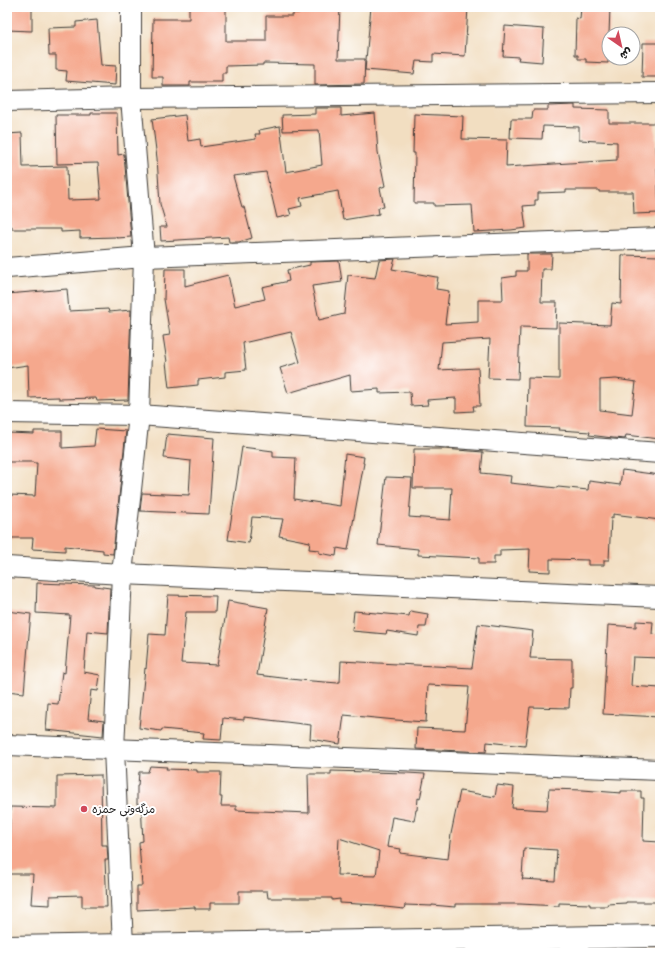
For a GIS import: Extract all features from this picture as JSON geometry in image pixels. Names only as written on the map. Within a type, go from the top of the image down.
[{"type":"street","points":[[123,945],[114,748],[122,574],[139,415],[144,257],[131,98],[131,7]]},
{"type":"street","points":[[7,101],[131,98],[660,93]]},
{"type":"street","points":[[7,268],[144,257],[660,238]]},
{"type":"street","points":[[7,413],[139,415],[660,453]]},
{"type":"street","points":[[7,567],[122,574],[660,597]]},
{"type":"street","points":[[7,745],[660,770]]},
{"type":"street","points":[[7,947],[123,945],[152,949],[475,946],[660,936]]},
{"type":"building","points":[[7,7],[32,7],[32,31],[7,30]]},
{"type":"building","points":[[189,7],[226,7],[226,41],[266,41],[266,16],[293,16],[293,13],[299,13],[299,7],[340,7],[338,59],[365,59],[364,84],[315,85],[315,64],[263,63],[263,65],[226,66],[226,73],[222,73],[222,82],[190,82],[190,86],[163,86],[163,77],[152,77],[153,19],[189,19]]},
{"type":"building","points":[[371,7],[468,7],[465,56],[433,54],[433,62],[416,61],[414,74],[365,70]]},
{"type":"building","points":[[581,7],[610,7],[609,26],[601,26],[601,63],[586,62],[586,59],[578,59],[578,55],[575,55],[576,18],[580,19]]},
{"type":"building","points":[[97,20],[101,65],[116,66],[115,85],[66,81],[67,71],[56,70],[56,55],[49,55],[48,28],[76,27],[76,22]]},
{"type":"building","points":[[505,26],[544,29],[542,62],[518,60],[519,57],[503,56]]},
{"type":"building","points":[[643,43],[660,43],[660,77],[642,77]]},
{"type":"building","points":[[575,105],[575,109],[609,110],[609,123],[655,123],[659,213],[634,214],[633,192],[566,190],[566,192],[538,193],[538,200],[535,200],[535,205],[523,206],[526,228],[474,232],[472,205],[434,206],[434,203],[414,203],[414,114],[463,116],[462,139],[507,140],[506,167],[617,160],[617,142],[579,140],[579,127],[543,126],[542,139],[510,138],[511,119],[532,119],[533,110],[548,110],[548,106]]},
{"type":"building","points":[[315,108],[341,108],[341,116],[375,113],[378,152],[385,186],[380,188],[384,207],[378,208],[379,214],[343,220],[338,191],[300,198],[302,206],[289,209],[291,215],[277,218],[266,172],[233,176],[242,207],[244,207],[252,238],[239,242],[229,242],[228,237],[161,241],[160,227],[167,227],[160,204],[157,158],[152,119],[185,115],[188,141],[200,139],[201,147],[256,139],[255,134],[260,134],[259,130],[280,126],[286,172],[322,165],[319,130],[283,131],[282,115],[315,114]]},
{"type":"building","points":[[91,113],[117,113],[118,155],[124,154],[131,237],[80,238],[80,231],[61,232],[61,229],[12,229],[12,226],[7,226],[7,134],[22,133],[23,167],[67,166],[68,200],[101,199],[98,163],[57,164],[56,115],[91,115]]},
{"type":"building","points":[[527,254],[552,254],[551,269],[542,269],[541,302],[557,302],[556,328],[520,327],[518,379],[488,378],[490,339],[442,342],[439,370],[478,368],[480,406],[473,406],[474,411],[456,412],[456,398],[427,400],[428,405],[411,406],[410,392],[379,393],[379,389],[351,391],[350,375],[288,393],[280,368],[300,362],[291,332],[243,343],[246,370],[225,372],[225,377],[198,380],[198,385],[169,388],[163,336],[170,335],[164,299],[165,269],[185,269],[185,286],[228,275],[235,306],[265,299],[262,287],[289,281],[287,270],[310,265],[310,262],[339,261],[342,282],[312,286],[319,320],[344,314],[348,275],[375,278],[379,260],[395,259],[392,269],[438,277],[436,289],[449,291],[445,324],[478,322],[478,300],[503,300],[502,278],[516,276],[516,271],[527,271]]},
{"type":"building","points":[[622,255],[660,256],[660,439],[626,435],[625,439],[613,438],[589,435],[590,432],[559,430],[560,428],[527,427],[528,378],[559,379],[559,323],[610,325],[612,303],[621,304]],"holes":[[[616,379],[636,382],[632,414],[600,410],[600,380]]]},
{"type":"building","points":[[67,289],[69,311],[108,309],[109,312],[131,310],[128,400],[97,401],[96,398],[29,398],[28,365],[7,368],[7,294]]},
{"type":"building","points":[[96,429],[126,431],[113,554],[103,553],[103,550],[65,546],[65,551],[32,549],[33,538],[8,538],[9,495],[35,496],[37,463],[7,462],[8,433],[34,434],[34,431],[62,431],[62,448],[94,446]]},
{"type":"building","points":[[167,434],[214,438],[209,514],[140,511],[142,493],[189,495],[191,461],[164,458]]},
{"type":"building","points":[[242,447],[273,451],[273,457],[296,458],[294,499],[340,506],[345,454],[364,457],[348,550],[337,548],[336,556],[319,553],[319,550],[309,549],[310,542],[279,536],[283,519],[252,517],[249,543],[228,540]]},
{"type":"building","points":[[414,449],[444,449],[483,452],[481,473],[511,476],[510,483],[557,488],[588,490],[589,481],[620,485],[622,470],[660,475],[660,520],[613,514],[613,518],[611,518],[609,560],[604,560],[604,565],[588,565],[588,560],[550,559],[550,572],[529,571],[530,549],[500,550],[500,556],[494,556],[494,564],[479,564],[479,558],[418,555],[418,549],[378,545],[386,477],[412,478],[409,517],[450,520],[452,488],[413,488]]},
{"type":"building","points":[[37,583],[95,585],[110,588],[108,633],[87,631],[84,672],[100,675],[98,691],[91,690],[88,719],[104,721],[103,736],[46,730],[48,703],[58,704],[62,672],[65,673],[70,615],[36,613]]},
{"type":"building","points":[[168,595],[216,596],[215,612],[186,612],[181,663],[217,665],[228,601],[268,608],[257,675],[299,680],[338,683],[340,682],[341,661],[472,668],[478,624],[533,631],[530,658],[572,659],[572,688],[570,688],[569,708],[530,707],[525,746],[487,742],[486,752],[416,749],[417,728],[465,730],[469,687],[428,685],[426,722],[344,715],[340,744],[310,739],[311,725],[244,717],[244,720],[223,718],[221,740],[203,739],[204,733],[162,729],[161,731],[139,728],[149,634],[165,635]]},
{"type":"building","points":[[7,611],[31,614],[24,693],[7,691]]},
{"type":"building","points":[[354,611],[409,616],[410,611],[428,614],[426,627],[419,627],[418,636],[387,631],[386,634],[352,631]]},
{"type":"building","points":[[636,621],[653,622],[652,634],[660,635],[660,658],[633,657],[631,686],[660,688],[660,717],[603,714],[608,625],[636,627]]},
{"type":"building","points":[[150,766],[167,767],[166,769],[197,770],[197,772],[221,772],[221,806],[236,806],[236,810],[309,813],[308,774],[331,774],[331,771],[425,774],[420,799],[418,798],[414,821],[392,817],[387,847],[401,849],[400,853],[448,859],[451,834],[460,791],[495,797],[497,785],[514,787],[512,808],[547,810],[549,789],[621,793],[621,791],[641,791],[641,798],[644,798],[643,841],[660,842],[660,902],[626,902],[607,904],[608,906],[559,903],[559,906],[520,904],[455,904],[455,907],[405,905],[404,909],[376,905],[340,903],[340,899],[332,900],[332,898],[268,898],[267,891],[239,891],[239,903],[210,903],[210,909],[195,909],[195,907],[137,910],[137,886],[142,886],[139,842],[143,841],[141,804],[137,804],[137,786],[139,772],[148,772]],"holes":[[[339,838],[379,851],[376,876],[337,875]],[[524,848],[557,850],[555,881],[522,879]]]},
{"type":"building","points":[[101,775],[102,845],[107,845],[108,860],[105,860],[107,907],[82,907],[82,895],[50,896],[50,905],[31,904],[33,874],[9,874],[10,807],[57,808],[57,776]]},
{"type":"place","name":"مزگەوتی حمزە","points":[[84,809]]}]
